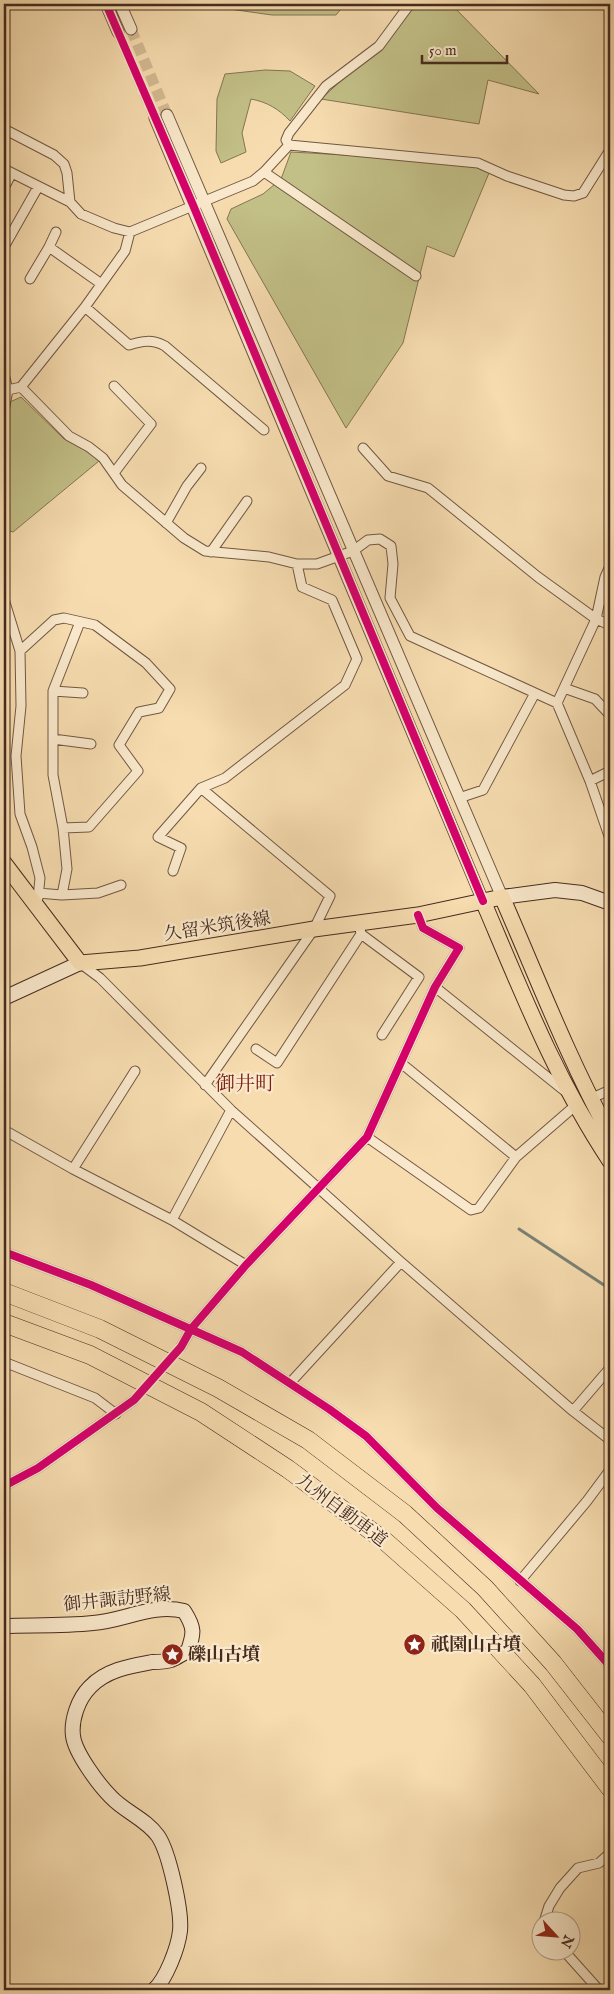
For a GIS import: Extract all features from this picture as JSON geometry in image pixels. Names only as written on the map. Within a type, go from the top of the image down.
[{"type":"highway","name":"九州自動車道","points":[[4,1292],[100,1329],[218,1388],[308,1440],[405,1514],[484,1588],[553,1663],[610,1736]]},
{"type":"highway","name":"九州自動車道","points":[[4,1323],[90,1355],[201,1412],[288,1469],[386,1542],[463,1610],[532,1685],[610,1788]]},
{"type":"main road","points":[[4,863],[36,908],[80,963],[4,998]]},
{"type":"main road","points":[[610,903],[582,893],[555,890],[502,897],[590,1099],[610,1135]]},
{"type":"main road","name":"久留米筑後線","points":[[80,963],[140,958],[314,929],[360,928],[502,897]]},
{"type":"main road","points":[[484,901],[538,1029],[573,1101],[610,1161]]},
{"type":"main road","name":"御井諏訪野線","points":[[4,1626],[95,1623],[157,1609],[173,1608],[184,1611],[192,1622],[194,1635],[188,1651],[171,1660],[129,1666],[106,1674],[90,1687],[80,1700],[75,1717],[73,1736],[86,1766],[111,1798],[148,1825],[158,1836],[168,1856],[180,1931],[171,1961],[154,1990]]},
{"type":"street","points":[[106,4],[118,32]]},
{"type":"street","points":[[120,4],[131,29]]},
{"type":"street","points":[[288,145],[286,140],[289,133],[326,86],[379,46],[410,4]]},
{"type":"street","points":[[161,117],[353,551],[502,897]]},
{"type":"street","points":[[4,129],[54,155],[64,164],[67,172],[70,202]]},
{"type":"street","points":[[288,145],[478,163],[523,182],[564,195],[574,196],[583,193],[610,150]]},
{"type":"street","points":[[4,188],[8,171],[70,202],[81,214],[99,224],[130,232],[253,182],[288,145]]},
{"type":"street","points":[[264,172],[416,276]]},
{"type":"street","points":[[4,247],[38,187]]},
{"type":"street","points":[[198,203],[340,556],[484,901]]},
{"type":"street","points":[[30,279],[56,232]]},
{"type":"street","points":[[8,390],[21,387],[85,307],[100,283],[125,251],[130,232]]},
{"type":"street","points":[[49,247],[100,283]]},
{"type":"street","points":[[85,307],[129,345],[145,340],[158,342],[165,346],[264,430]]},
{"type":"street","points":[[4,374],[8,390],[4,411]]},
{"type":"street","points":[[114,386],[151,424],[114,473]]},
{"type":"street","points":[[21,387],[69,436],[89,447],[103,458],[122,485],[184,538],[206,551],[269,556],[297,564],[317,564],[353,551],[368,540],[380,539],[392,546],[393,564],[390,598],[410,636],[557,703],[590,780],[610,839]]},
{"type":"street","points":[[363,448],[388,476],[428,488],[538,577],[596,619],[610,625]]},
{"type":"street","points":[[166,523],[187,486],[201,468]]},
{"type":"street","points":[[211,552],[247,500]]},
{"type":"street","points":[[172,871],[181,848],[158,836],[201,788],[225,778],[344,684],[357,659],[332,600],[302,586],[297,564]]},
{"type":"street","points":[[557,703],[596,619],[610,566]]},
{"type":"street","points":[[4,599],[20,652],[21,706],[16,756],[20,814],[32,847],[40,878],[36,908]]},
{"type":"street","points":[[20,652],[54,620],[64,618],[95,625],[146,663],[170,689],[159,708],[138,712],[119,745],[138,771],[89,827],[63,828]]},
{"type":"street","points":[[62,895],[67,869],[63,828],[53,775],[53,691],[80,622]]},
{"type":"street","points":[[564,688],[595,699],[610,715]]},
{"type":"street","points":[[53,691],[83,693]]},
{"type":"street","points":[[459,798],[483,790],[535,693]]},
{"type":"street","points":[[53,739],[91,744]]},
{"type":"street","points":[[590,780],[610,771]]},
{"type":"street","points":[[201,788],[330,896],[314,929],[205,1085]]},
{"type":"street","points":[[38,893],[62,895],[98,893],[121,885]]},
{"type":"street","points":[[181,1347],[192,1329],[246,1265],[367,1137],[435,987],[459,948],[423,928],[418,915]]},
{"type":"street","points":[[256,1049],[277,1063],[360,928],[419,977],[382,1035]]},
{"type":"street","points":[[80,963],[100,978],[230,1110],[401,1262],[573,1411],[610,1440]]},
{"type":"street","points":[[367,1137],[471,1210],[479,1208],[516,1157],[573,1101],[435,987]]},
{"type":"street","points":[[401,1063],[516,1157]]},
{"type":"street","points":[[72,1169],[135,1071]]},
{"type":"street","points":[[590,1099],[610,1090]]},
{"type":"street","points":[[172,1220],[230,1110]]},
{"type":"street","points":[[4,1130],[72,1169],[172,1220],[246,1265]]},
{"type":"street","points":[[4,1252],[92,1285],[192,1329],[242,1352],[290,1383],[366,1436],[437,1508],[577,1629],[610,1666]]},
{"type":"street","points":[[290,1383],[401,1262]]},
{"type":"street","points":[[4,1362],[95,1398],[116,1414]]},
{"type":"street","points":[[573,1411],[610,1368]]},
{"type":"street","points":[[4,1486],[38,1468],[134,1400]]},
{"type":"street","points":[[520,1581],[587,1501],[610,1470]]},
{"type":"street","points":[[546,1912],[560,1888],[578,1868],[599,1863],[610,1852]]},
{"type":"street","points":[[574,1962],[599,1990]]},
{"type":"shaded area","points":[[207,4],[345,4],[336,15],[272,15],[208,6]]},
{"type":"shaded area","points":[[410,4],[451,4],[539,94],[488,80],[479,124],[321,99],[379,46]]},
{"type":"shaded area","points":[[265,70],[290,71],[315,86],[290,121],[272,107],[251,99],[242,133],[246,152],[221,163],[216,151],[217,99],[225,74]]},
{"type":"shaded area","points":[[291,152],[473,162],[489,173],[454,257],[427,246],[403,343],[346,428],[227,219],[231,209],[263,194],[281,179]]},
{"type":"shaded area","points":[[21,397],[64,439],[90,453],[99,461],[13,532],[4,529],[4,425],[10,402]]},
{"type":"waterway","points":[[519,1229],[610,1289]]},
{"type":"tunnel","points":[[131,29],[167,115]]},
{"type":"tunnel","points":[[118,32],[155,118]]},
{"type":"tunnel","points":[[134,1400],[181,1347]]},
{"type":"cycle path","points":[[106,4],[193,205],[483,901]]},
{"type":"cycle path","points":[[4,1486],[38,1468],[134,1400],[181,1347],[191,1329],[246,1265],[367,1137],[435,987],[459,948],[423,928],[418,915]]},
{"type":"cycle path","points":[[4,1252],[91,1285],[242,1352],[329,1409],[366,1436],[437,1508],[577,1629],[610,1666]]},
{"type":"place","name":"祇園山古墳","points":[[415,1644]]},
{"type":"place","name":"礫山古墳","points":[[172,1654]]},
{"type":"district","name":"御井町","points":[[245,1083]]}]
